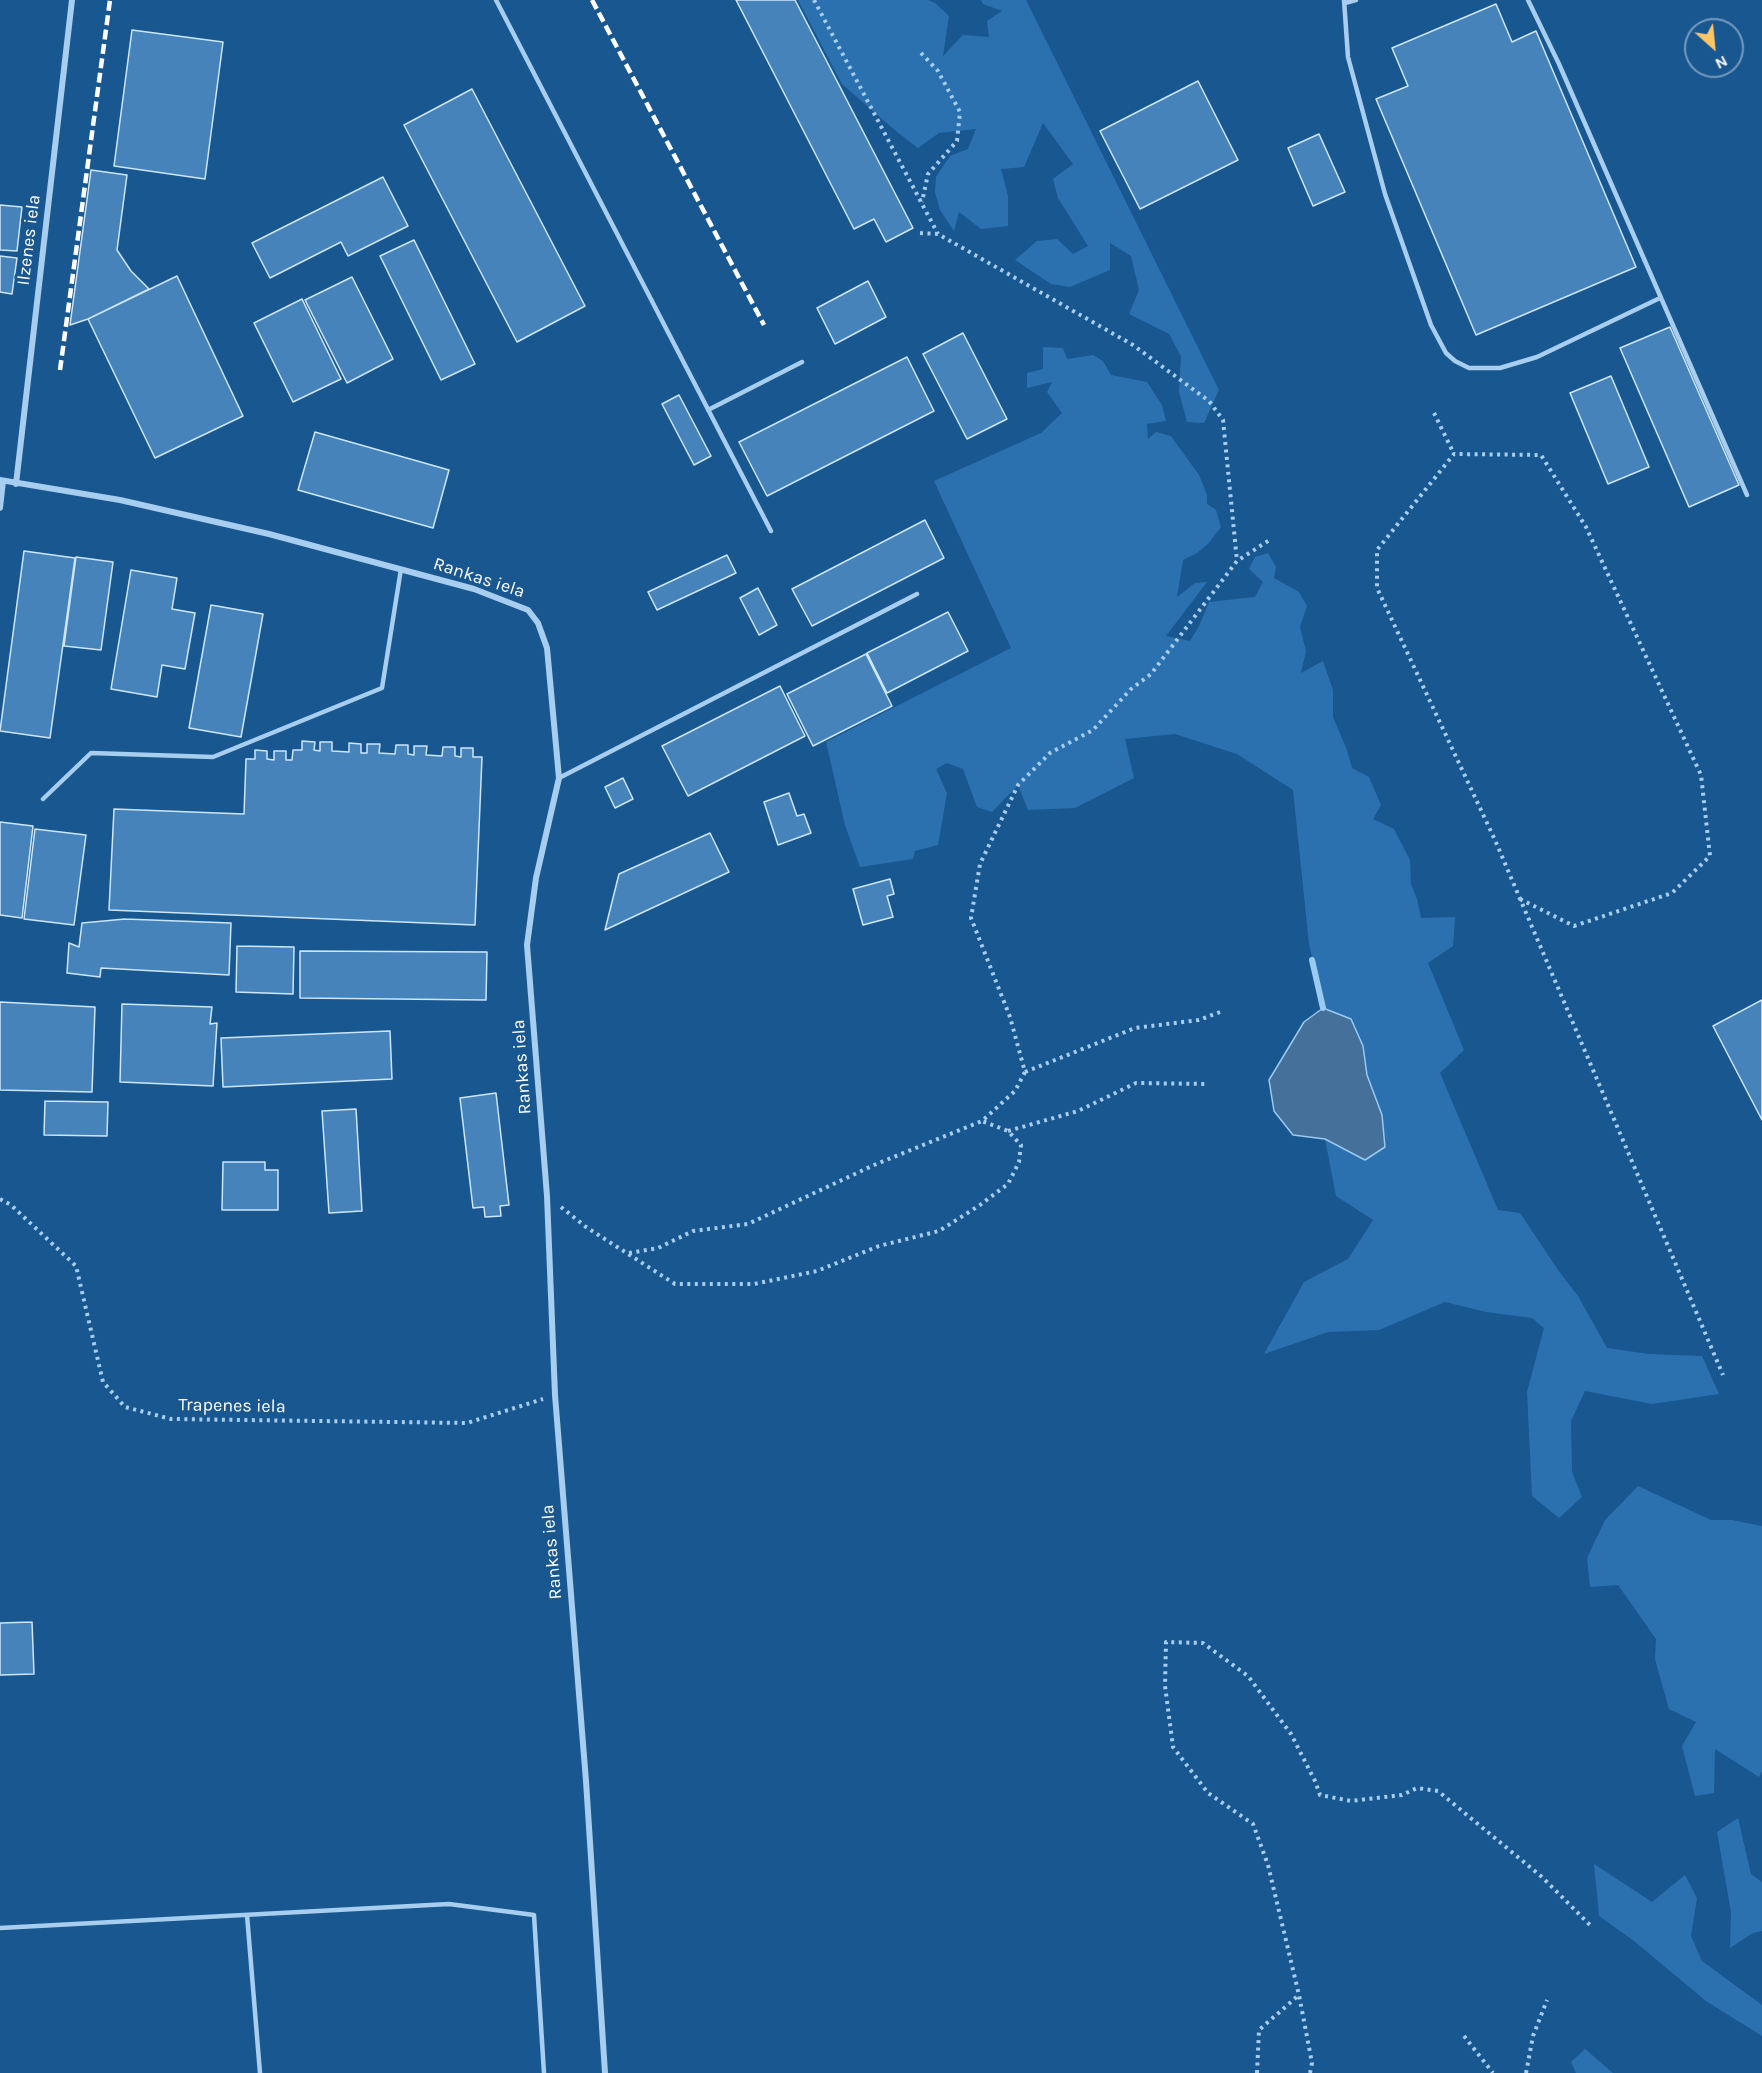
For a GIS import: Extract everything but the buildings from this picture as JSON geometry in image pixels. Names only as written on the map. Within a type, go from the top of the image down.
[{"type":"street","name":"Ilzenes iela","points":[[16,484],[72,0]]},
{"type":"street","name":"Rankas iela","points":[[2,481],[131,502],[268,534],[401,569],[474,589],[528,610],[538,623],[547,648],[559,778],[536,878],[527,945],[547,1196],[555,1395],[586,1781],[605,2073]]},
{"type":"street","points":[[0,508],[2,481]]},
{"type":"lane","points":[[496,0],[771,531]]},
{"type":"lane","points":[[1356,0],[1345,1],[1348,57],[1384,194],[1431,325],[1446,353],[1455,362],[1469,368],[1500,368],[1537,357],[1660,297]]},
{"type":"lane","points":[[1528,0],[1559,64],[1747,495]]},
{"type":"lane","points":[[708,410],[802,362]]},
{"type":"lane","points":[[43,799],[92,753],[213,757],[382,688],[401,569]]},
{"type":"lane","points":[[559,778],[917,594]]},
{"type":"lane","points":[[0,1928],[449,1904],[534,1915],[544,2073]]},
{"type":"lane","points":[[247,1915],[260,2073]]},
{"type":"path","points":[[814,0],[938,234]]},
{"type":"path","points":[[921,52],[938,71],[960,112],[957,141],[928,174],[921,202]]},
{"type":"path","points":[[920,233],[938,234],[1133,345],[1209,401],[1223,420],[1237,561]]},
{"type":"path","points":[[1434,414],[1454,454]]},
{"type":"path","points":[[1454,454],[1541,455],[1586,527],[1701,775],[1710,856],[1672,893],[1574,926],[1520,899]]},
{"type":"path","points":[[1454,454],[1377,550],[1377,588],[1495,840],[1723,1375]]},
{"type":"path","points":[[1025,1071],[1010,1017],[971,918],[980,864],[1018,785],[1050,753],[1094,730],[1131,689],[1151,674],[1237,561],[1270,539]]},
{"type":"path","points":[[629,1253],[658,1248],[693,1231],[748,1224],[874,1165],[982,1121],[1015,1091],[1025,1071],[1135,1028],[1199,1020],[1220,1012]]},
{"type":"path","points":[[1008,1131],[1078,1111],[1136,1083],[1208,1083]]},
{"type":"path","points":[[547,1196],[586,1227],[675,1284],[754,1284],[816,1271],[879,1246],[939,1232],[1008,1185],[1019,1162],[1020,1145],[1008,1131],[982,1121]]},
{"type":"path","name":"Trapenes iela","points":[[0,1199],[11,1205],[76,1266],[103,1382],[125,1407],[171,1419],[467,1423],[555,1395]]},
{"type":"path","points":[[1310,2073],[1312,2063],[1299,1995],[1268,1865],[1253,1824],[1208,1792],[1173,1747],[1165,1686],[1166,1642],[1203,1643],[1248,1676],[1291,1734],[1320,1795],[1351,1801],[1401,1795],[1417,1788],[1438,1791],[1542,1877],[1592,1927]]},
{"type":"path","points":[[1257,2073],[1259,2030],[1299,1995]]},
{"type":"path","points":[[1526,2073],[1533,2037],[1547,2000]]},
{"type":"path","points":[[1464,2037],[1493,2073]]},
{"type":"shaded area","points":[[798,0],[928,0],[935,3],[949,16],[943,56],[963,35],[989,37],[987,21],[1002,11],[983,4],[981,0],[1026,0],[1219,390],[1204,423],[1187,422],[1179,392],[1181,356],[1169,334],[1129,314],[1139,290],[1131,256],[1110,243],[1110,270],[1070,287],[1051,284],[1015,260],[1037,241],[1057,239],[1073,254],[1088,246],[1058,198],[1053,179],[1073,164],[1043,123],[1024,167],[1001,169],[1008,196],[1008,226],[981,229],[959,212],[954,231],[940,210],[935,192],[936,177],[950,156],[968,149],[976,129],[939,133],[918,148],[842,84]]},
{"type":"shaded area","points":[[1043,347],[1063,348],[1067,359],[1093,355],[1103,361],[1111,375],[1147,382],[1162,405],[1166,421],[1147,424],[1148,439],[1156,432],[1171,436],[1199,475],[1207,495],[1207,504],[1216,510],[1221,527],[1208,544],[1183,560],[1177,597],[1195,583],[1207,582],[1166,636],[1190,641],[1209,602],[1255,597],[1263,582],[1249,569],[1255,557],[1268,553],[1276,567],[1274,578],[1299,592],[1307,606],[1300,627],[1306,651],[1301,673],[1323,661],[1333,690],[1333,717],[1352,768],[1369,777],[1381,805],[1373,819],[1394,829],[1410,860],[1411,884],[1421,918],[1455,917],[1453,946],[1428,963],[1464,1050],[1440,1073],[1498,1210],[1520,1213],[1578,1296],[1607,1348],[1649,1354],[1702,1356],[1719,1394],[1652,1404],[1585,1391],[1571,1421],[1572,1472],[1582,1497],[1559,1518],[1532,1496],[1527,1392],[1544,1328],[1532,1318],[1486,1312],[1445,1302],[1379,1330],[1328,1332],[1264,1354],[1304,1282],[1348,1259],[1373,1220],[1336,1196],[1325,1139],[1365,1160],[1382,1115],[1367,1075],[1363,1046],[1351,1019],[1323,1008],[1309,944],[1293,790],[1237,754],[1175,734],[1125,739],[1134,778],[1075,808],[1028,810],[1018,785],[992,812],[977,807],[963,769],[947,763],[936,769],[947,793],[938,845],[915,851],[913,859],[860,867],[845,825],[826,742],[1011,648],[934,481],[1041,433],[1062,413],[1047,392],[1052,382],[1027,388],[1027,373],[1043,369]]},
{"type":"shaded area","points":[[1323,1008],[1351,1019],[1363,1046],[1367,1075],[1382,1115],[1385,1147],[1365,1160],[1325,1139],[1293,1135],[1274,1111],[1269,1080],[1304,1022]]},
{"type":"shaded area","points":[[1638,1486],[1711,1520],[1732,1520],[1762,1526],[1762,1771],[1759,1777],[1715,1749],[1714,1793],[1695,1796],[1682,1746],[1696,1722],[1669,1709],[1655,1659],[1656,1639],[1618,1585],[1590,1587],[1587,1558],[1605,1520]]},
{"type":"shaded area","points":[[1738,1818],[1751,1874],[1762,1882],[1762,1931],[1753,1933],[1730,1948],[1731,1912],[1717,1832]]},
{"type":"shaded area","points":[[1594,1864],[1652,1902],[1685,1875],[1697,1898],[1691,1936],[1702,1961],[1762,2005],[1762,2036],[1706,2001],[1634,1941],[1599,1916]]},
{"type":"shaded area","points":[[1585,2049],[1613,2073],[1576,2073],[1571,2062]]},
{"type":"waterway","points":[[1312,960],[1323,1008]]},
{"type":"railway","points":[[60,370],[110,0]]},
{"type":"railway","points":[[592,0],[764,325]]}]
